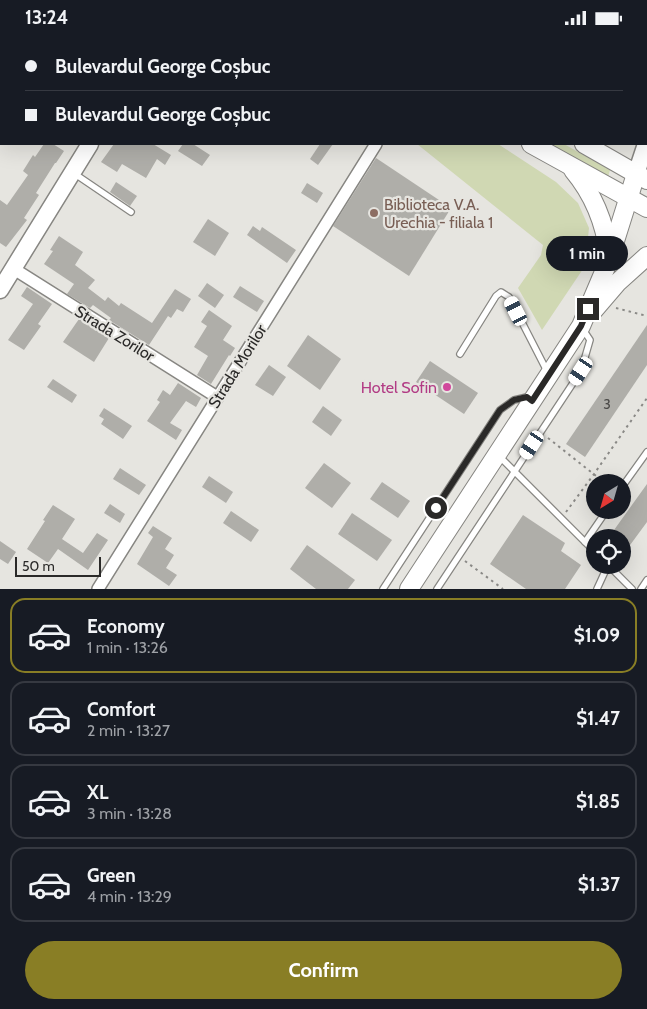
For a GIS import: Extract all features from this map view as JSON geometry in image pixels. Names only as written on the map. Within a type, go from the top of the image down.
[{"type":"main road","points":[[533,145],[647,208]]},
{"type":"main road","points":[[581,326],[610,260],[629,198],[641,177],[586,145]]},
{"type":"main road","points":[[559,159],[574,170],[593,198],[606,237],[610,260]]},
{"type":"main road","points":[[408,589],[581,326],[618,281],[647,255]]},
{"type":"street","points":[[0,290],[89,145]]},
{"type":"street","name":"Strada Morilor","points":[[98,589],[375,145]]},
{"type":"street","points":[[641,177],[646,145]]},
{"type":"street","name":"Strada Zorilor","points":[[14,269],[217,397]]},
{"type":"lane","points":[[73,172],[131,212]]},
{"type":"lane","points":[[460,354],[496,296],[501,292],[509,297],[549,375]]},
{"type":"lane","points":[[436,589],[581,371],[590,340],[581,326]]},
{"type":"lane","points":[[383,589],[500,410],[514,400],[527,397],[532,401]]},
{"type":"lane","points":[[631,474],[647,452]]},
{"type":"lane","points":[[497,454],[586,543]]},
{"type":"lane","points":[[597,589],[604,574]]},
{"type":"lane","points":[[617,574],[632,589]]},
{"type":"lane","points":[[640,589],[647,580]]},
{"type":"path","points":[[599,304],[647,316]]},
{"type":"path","points":[[540,433],[594,474],[647,398]]},
{"type":"path","points":[[561,518],[586,485]]},
{"type":"path","points":[[458,556],[503,589]]},
{"type":"green space","points":[[418,145],[500,145],[556,182],[578,203],[589,228],[585,266],[542,330],[518,288],[541,255],[543,245]]},
{"type":"green space","points":[[545,145],[566,145],[610,170],[608,177]]},
{"type":"building","points":[[43,145],[55,145],[64,151],[36,193],[39,195],[24,218],[27,220],[6,247],[0,243],[0,200],[7,205],[28,175],[23,171],[33,155],[35,157]]},
{"type":"building","points":[[113,145],[155,145],[171,155],[165,165],[157,159],[146,178],[122,164],[117,172],[101,162]]},
{"type":"building","points":[[182,145],[195,145],[210,155],[202,166],[178,151]]},
{"type":"building","points":[[319,145],[332,145],[318,165],[310,159]]},
{"type":"building","points":[[376,158],[451,208],[409,276],[333,226]]},
{"type":"building","points":[[116,182],[137,196],[130,206],[110,192]]},
{"type":"building","points":[[307,183],[323,193],[317,203],[301,193]]},
{"type":"building","points":[[208,219],[229,233],[215,256],[193,242]]},
{"type":"building","points":[[253,226],[260,231],[262,227],[296,250],[287,263],[247,235]]},
{"type":"building","points":[[59,236],[83,252],[75,265],[95,280],[88,288],[105,301],[108,297],[119,306],[121,303],[152,323],[175,289],[191,299],[183,312],[177,309],[171,318],[168,316],[149,345],[109,320],[111,318],[93,305],[90,308],[67,294],[74,284],[44,264],[53,251],[50,250]]},
{"type":"building","points":[[207,283],[224,295],[215,308],[198,296]]},
{"type":"building","points":[[240,286],[264,301],[257,312],[233,297]]},
{"type":"building","points":[[27,287],[52,304],[38,324],[41,326],[24,350],[8,340],[33,304],[21,296]]},
{"type":"building","points":[[209,310],[232,326],[223,340],[235,348],[211,384],[197,375],[208,356],[194,347],[207,326],[201,322]]},
{"type":"building","points":[[79,319],[109,338],[94,362],[63,342]]},
{"type":"building","points":[[647,325],[647,365],[585,457],[566,444]]},
{"type":"building","points":[[308,335],[341,359],[320,390],[287,366]]},
{"type":"building","name":"Hotel Sofin","points":[[430,361],[478,393],[464,414],[416,382]]},
{"type":"building","points":[[269,365],[286,377],[273,396],[255,385]]},
{"type":"building","points":[[53,379],[77,395],[72,403],[47,387]]},
{"type":"building","points":[[178,383],[201,398],[196,407],[186,401],[170,423],[182,430],[176,440],[147,421],[160,402],[157,400],[163,390],[170,395]]},
{"type":"building","points":[[323,406],[342,420],[331,436],[312,422]]},
{"type":"building","points":[[104,408],[132,426],[123,439],[101,424],[104,419],[99,416]]},
{"type":"building","points":[[324,463],[351,483],[332,508],[305,488]]},
{"type":"building","points":[[120,468],[146,485],[139,495],[113,479]]},
{"type":"building","points":[[209,476],[233,492],[226,503],[202,487]]},
{"type":"building","points":[[382,482],[410,501],[398,518],[370,499]]},
{"type":"building","points":[[647,484],[647,522],[631,544],[631,529],[615,529],[622,519],[631,519],[631,506]]},
{"type":"building","points":[[110,504],[125,514],[120,523],[104,513]]},
{"type":"building","points":[[53,505],[75,519],[62,539],[83,553],[97,533],[108,540],[88,570],[58,549],[48,563],[27,549]]},
{"type":"building","points":[[231,511],[259,530],[251,542],[223,523]]},
{"type":"building","points":[[352,513],[392,540],[377,561],[338,534]]},
{"type":"building","points":[[523,515],[565,543],[561,551],[581,565],[565,589],[526,589],[490,564]]},
{"type":"building","points":[[153,526],[172,538],[165,549],[174,555],[166,568],[177,575],[169,586],[137,564],[153,537],[148,533]]},
{"type":"building","points":[[0,541],[16,552],[8,564],[0,559]]},
{"type":"building","points":[[307,545],[355,580],[348,589],[316,589],[290,569]]},
{"type":"place","name":"Biblioteca V.A. Urechia - filiala 1","points":[[374,213]]},
{"type":"place","name":"Hotel Sofin","points":[[447,387]]},
{"type":"route","points":[[436,508],[500,410],[514,400],[527,397],[532,401],[581,326],[588,309]]}]
